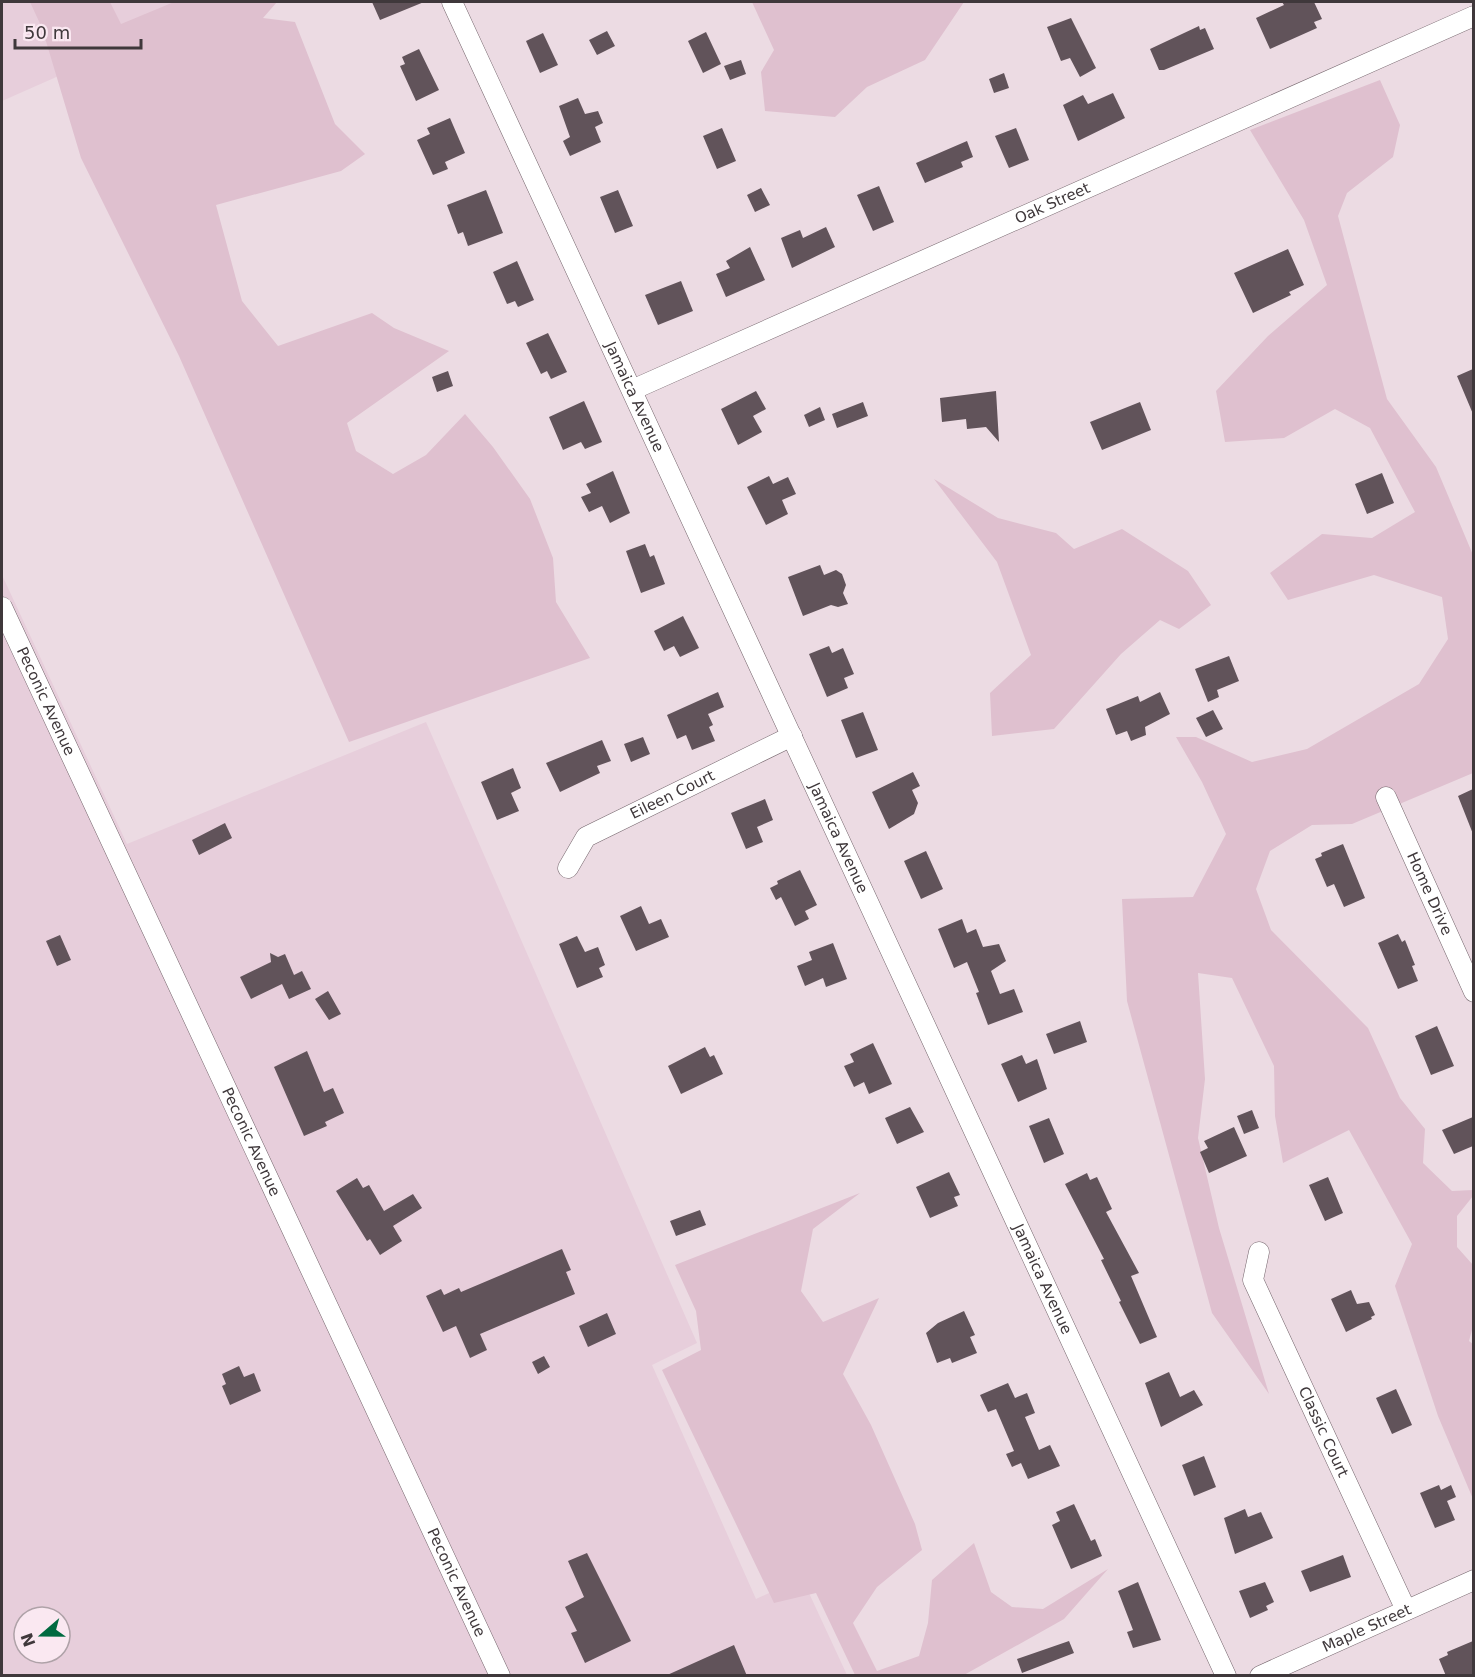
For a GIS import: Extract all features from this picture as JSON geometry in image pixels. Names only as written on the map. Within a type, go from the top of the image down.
[{"type":"street","name":"Jamaica Avenue","points":[[452,2],[1226,1676]]},
{"type":"street","name":"Oak Street","points":[[632,390],[1473,16]]},
{"type":"street","name":"Peconic Avenue","points":[[2,608],[500,1676]]},
{"type":"street","name":"Eileen Court","points":[[567,868],[586,837],[792,736]]},
{"type":"street","name":"Home Drive","points":[[1386,797],[1473,992]]},
{"type":"street","name":"Classic Court","points":[[1259,1252],[1253,1280],[1406,1610]]},
{"type":"street","name":"Maple Street","points":[[1260,1676],[1473,1580]]},
{"type":"shaded area","points":[[2,2],[226,2],[2,101]]},
{"type":"shaded area","points":[[30,2],[110,2],[121,24],[174,2],[277,2],[263,18],[295,22],[335,124],[365,154],[341,171],[216,205],[242,301],[278,346],[372,313],[394,328],[449,351],[347,423],[356,451],[393,474],[426,455],[465,414],[493,447],[530,499],[553,558],[556,602],[590,658],[349,742],[179,356],[81,158],[42,28]]},
{"type":"shaded area","points":[[752,2],[964,2],[925,60],[867,87],[835,117],[765,111],[761,72],[774,50]]},
{"type":"shaded area","points":[[1380,80],[1400,125],[1393,157],[1347,193],[1338,216],[1387,399],[1436,467],[1473,555],[1473,773],[1352,824],[1312,825],[1270,851],[1256,889],[1271,930],[1368,1028],[1400,1098],[1425,1129],[1423,1163],[1452,1191],[1473,1190],[1473,1196],[1457,1216],[1457,1247],[1473,1265],[1473,1326],[1469,1341],[1474,1345],[1473,1499],[1438,1416],[1395,1286],[1412,1244],[1349,1130],[1283,1163],[1275,1116],[1274,1066],[1232,978],[1198,973],[1205,1079],[1198,1138],[1219,1228],[1269,1394],[1212,1313],[1127,1001],[1122,899],[1193,897],[1226,834],[1202,782],[1176,737],[1196,737],[1252,762],[1307,749],[1419,684],[1448,639],[1442,597],[1374,575],[1288,600],[1270,573],[1322,534],[1372,538],[1415,512],[1370,428],[1335,409],[1284,438],[1225,442],[1216,391],[1268,336],[1327,285],[1304,220],[1250,130]]},
{"type":"shaded area","points":[[934,479],[998,518],[1056,533],[1074,549],[1122,529],[1188,571],[1211,605],[1179,629],[1160,620],[1121,654],[1054,729],[992,736],[990,693],[1031,655],[997,562]]},
{"type":"shaded area","points":[[2,575],[127,844],[426,722],[697,1343],[652,1365],[756,1599],[802,1578],[847,1675],[2,1675]]},
{"type":"shaded area","points":[[860,1193],[813,1229],[801,1291],[823,1322],[879,1298],[843,1374],[871,1425],[915,1524],[922,1550],[877,1587],[853,1623],[877,1671],[919,1656],[928,1623],[932,1580],[974,1543],[991,1592],[1012,1607],[1043,1609],[1108,1569],[1064,1619],[964,1675],[855,1675],[816,1593],[774,1603],[662,1370],[701,1350],[696,1311],[675,1265]]},
{"type":"building","points":[[372,2],[424,2],[380,20]]},
{"type":"building","points":[[1282,2],[1314,2],[1322,19],[1314,22],[1317,28],[1270,49],[1256,18],[1284,5]]},
{"type":"building","points":[[1071,18],[1096,68],[1080,77],[1070,58],[1061,61],[1047,27]]},
{"type":"building","points":[[1199,26],[1200,30],[1205,28],[1214,49],[1159,70],[1150,49]]},
{"type":"building","points":[[607,31],[615,46],[597,55],[589,40]]},
{"type":"building","points":[[706,32],[721,64],[703,73],[688,41]]},
{"type":"building","points":[[543,33],[558,65],[540,73],[526,41]]},
{"type":"building","points":[[419,49],[439,90],[416,101],[400,66],[405,64],[402,57]]},
{"type":"building","points":[[741,60],[746,74],[730,80],[724,66]]},
{"type":"building","points":[[1004,73],[1009,88],[994,93],[989,79]]},
{"type":"building","points":[[1113,93],[1125,118],[1078,141],[1063,105],[1083,95],[1088,104]]},
{"type":"building","points":[[578,98],[585,114],[598,111],[603,123],[595,127],[601,142],[570,156],[563,141],[570,137],[559,106]]},
{"type":"building","points":[[450,118],[465,153],[445,162],[448,169],[433,175],[417,140],[430,134],[427,128]]},
{"type":"building","points":[[722,128],[736,161],[717,169],[703,136]]},
{"type":"building","points":[[1016,128],[1029,160],[1009,168],[995,136]]},
{"type":"building","points":[[967,141],[973,157],[961,162],[963,167],[925,183],[916,163]]},
{"type":"building","points":[[879,186],[894,222],[873,231],[857,195]]},
{"type":"building","points":[[761,188],[770,205],[755,212],[747,195]]},
{"type":"building","points":[[486,190],[503,233],[468,246],[463,232],[458,234],[447,205]]},
{"type":"building","points":[[618,190],[633,226],[615,233],[600,197]]},
{"type":"building","points":[[826,227],[835,247],[792,268],[781,238],[800,230],[803,238]]},
{"type":"building","points":[[750,247],[765,280],[726,297],[716,274],[730,268],[726,261]]},
{"type":"building","points":[[1288,249],[1304,285],[1289,292],[1291,295],[1253,313],[1234,273]]},
{"type":"building","points":[[517,261],[534,300],[518,307],[515,301],[507,304],[493,272]]},
{"type":"building","points":[[681,281],[693,311],[658,325],[645,295]]},
{"type":"building","points":[[548,333],[567,372],[551,379],[547,371],[541,374],[526,343]]},
{"type":"building","points":[[1473,369],[1473,414],[1457,376]]},
{"type":"building","points":[[448,371],[453,386],[437,392],[432,377]]},
{"type":"building","points":[[756,391],[766,409],[753,416],[762,432],[738,445],[721,409]]},
{"type":"building","points":[[996,391],[999,442],[986,427],[967,429],[966,419],[942,422],[940,398]]},
{"type":"building","points":[[584,401],[602,442],[585,449],[581,442],[563,450],[549,417]]},
{"type":"building","points":[[863,402],[868,416],[837,428],[832,414]]},
{"type":"building","points":[[1140,402],[1151,430],[1102,450],[1090,422]]},
{"type":"building","points":[[820,407],[825,420],[809,427],[804,415]]},
{"type":"building","points":[[613,471],[630,513],[610,523],[602,506],[589,512],[581,497],[591,493],[586,484]]},
{"type":"building","points":[[1382,473],[1394,503],[1367,514],[1355,484]]},
{"type":"building","points":[[769,476],[773,484],[788,477],[796,494],[782,500],[788,514],[766,525],[747,487]]},
{"type":"building","points":[[645,544],[650,557],[654,555],[665,584],[641,593],[626,551]]},
{"type":"building","points":[[820,565],[824,575],[836,570],[842,574],[846,585],[843,593],[848,604],[838,607],[831,605],[803,616],[788,577]]},
{"type":"building","points":[[683,616],[699,648],[680,657],[674,646],[664,651],[654,631]]},
{"type":"building","points":[[829,646],[832,653],[843,648],[854,674],[844,678],[848,688],[827,697],[809,654]]},
{"type":"building","points":[[1229,656],[1239,681],[1217,690],[1219,697],[1208,702],[1195,669]]},
{"type":"building","points":[[718,692],[724,707],[708,714],[713,725],[709,727],[715,741],[692,750],[686,735],[677,739],[667,715]]},
{"type":"building","points":[[1160,692],[1170,714],[1145,727],[1146,735],[1131,741],[1127,731],[1116,735],[1106,709],[1138,696],[1140,702]]},
{"type":"building","points":[[1213,710],[1223,729],[1206,737],[1196,718]]},
{"type":"building","points":[[863,712],[878,750],[856,758],[841,720]]},
{"type":"building","points":[[643,737],[650,754],[631,762],[624,744]]},
{"type":"building","points":[[602,740],[611,761],[597,766],[600,773],[560,792],[546,763]]},
{"type":"building","points":[[513,768],[521,788],[511,793],[519,811],[497,820],[481,782]]},
{"type":"building","points":[[913,772],[920,786],[912,790],[918,803],[914,814],[889,829],[872,792]]},
{"type":"building","points":[[1473,789],[1473,834],[1458,796]]},
{"type":"building","points":[[765,799],[773,820],[757,827],[763,842],[746,849],[731,813]]},
{"type":"building","points":[[225,823],[232,838],[199,855],[192,840]]},
{"type":"building","points":[[1343,844],[1365,898],[1344,907],[1334,884],[1327,887],[1315,859],[1322,856],[1321,853]]},
{"type":"building","points":[[926,851],[943,889],[921,899],[904,861]]},
{"type":"building","points":[[800,870],[817,905],[805,911],[809,919],[795,926],[781,897],[776,900],[770,888],[778,884],[777,881]]},
{"type":"building","points":[[641,906],[649,924],[661,919],[669,937],[636,951],[620,916]]},
{"type":"building","points":[[962,919],[967,933],[976,929],[983,947],[999,944],[1006,961],[991,971],[1000,994],[1014,989],[1023,1012],[988,1025],[976,993],[979,992],[967,962],[954,968],[938,929]]},
{"type":"building","points":[[1398,934],[1402,942],[1405,940],[1415,965],[1412,966],[1418,981],[1398,989],[1378,943]]},
{"type":"building","points":[[60,935],[71,960],[57,966],[46,941]]},
{"type":"building","points":[[577,936],[585,952],[598,947],[605,965],[599,968],[603,977],[577,988],[559,944]]},
{"type":"building","points":[[833,943],[847,979],[826,987],[823,978],[805,986],[797,966],[812,960],[809,952]]},
{"type":"building","points":[[270,953],[278,957],[285,954],[294,975],[302,971],[311,989],[289,999],[282,984],[251,999],[240,977],[271,962]]},
{"type":"building","points":[[328,991],[341,1014],[329,1020],[315,999]]},
{"type":"building","points":[[1080,1021],[1087,1042],[1054,1054],[1046,1034]]},
{"type":"building","points":[[1437,1026],[1454,1066],[1431,1075],[1415,1036]]},
{"type":"building","points":[[873,1043],[892,1084],[869,1094],[864,1082],[854,1087],[844,1066],[854,1062],[850,1054]]},
{"type":"building","points":[[705,1047],[710,1057],[714,1055],[723,1074],[681,1094],[668,1066]]},
{"type":"building","points":[[307,1051],[324,1092],[333,1088],[344,1113],[325,1122],[327,1126],[304,1136],[274,1067]]},
{"type":"building","points":[[1022,1055],[1026,1064],[1037,1059],[1047,1089],[1018,1102],[1001,1064]]},
{"type":"building","points":[[910,1107],[924,1132],[897,1144],[885,1118]]},
{"type":"building","points":[[1252,1110],[1259,1128],[1244,1134],[1237,1116]]},
{"type":"building","points":[[1473,1117],[1473,1146],[1454,1154],[1442,1130]]},
{"type":"building","points":[[1049,1118],[1064,1154],[1044,1163],[1029,1126]]},
{"type":"building","points":[[1234,1127],[1247,1156],[1209,1173],[1200,1152],[1208,1148],[1204,1141]]},
{"type":"building","points":[[949,1172],[960,1195],[954,1197],[958,1206],[930,1218],[916,1187]]},
{"type":"building","points":[[1087,1173],[1090,1180],[1097,1177],[1112,1209],[1106,1212],[1139,1273],[1131,1276],[1157,1337],[1140,1344],[1101,1260],[1104,1259],[1065,1184]]},
{"type":"building","points":[[1328,1177],[1343,1213],[1325,1221],[1309,1185]]},
{"type":"building","points":[[357,1178],[363,1188],[369,1185],[384,1211],[413,1194],[422,1208],[393,1226],[402,1241],[380,1255],[370,1239],[367,1241],[336,1191]]},
{"type":"building","points":[[700,1210],[706,1225],[676,1236],[670,1221]]},
{"type":"building","points":[[562,1249],[571,1270],[566,1272],[575,1294],[480,1334],[487,1350],[470,1358],[456,1326],[443,1332],[426,1296],[441,1289],[444,1295],[459,1288],[461,1292]]},
{"type":"building","points":[[1351,1290],[1357,1304],[1369,1302],[1375,1315],[1371,1317],[1372,1319],[1346,1332],[1331,1299]]},
{"type":"building","points":[[964,1311],[975,1335],[970,1337],[977,1353],[952,1363],[950,1358],[937,1363],[926,1333],[938,1323]]},
{"type":"building","points":[[607,1313],[616,1334],[588,1347],[579,1326]]},
{"type":"building","points":[[544,1356],[550,1367],[538,1374],[532,1362]]},
{"type":"building","points":[[239,1366],[244,1377],[254,1373],[261,1391],[230,1405],[222,1386],[226,1384],[222,1374]]},
{"type":"building","points":[[1169,1372],[1180,1397],[1194,1390],[1203,1405],[1161,1427],[1145,1383]]},
{"type":"building","points":[[1008,1383],[1015,1398],[1027,1393],[1035,1413],[1025,1417],[1039,1450],[1050,1445],[1060,1466],[1028,1479],[1021,1463],[1012,1467],[1006,1454],[1014,1451],[996,1409],[988,1412],[980,1395]]},
{"type":"building","points":[[1396,1389],[1412,1425],[1392,1434],[1376,1398]]},
{"type":"building","points":[[1204,1456],[1216,1487],[1194,1496],[1182,1465]]},
{"type":"building","points":[[1439,1485],[1441,1490],[1451,1485],[1456,1497],[1447,1501],[1455,1520],[1435,1528],[1420,1493]]},
{"type":"building","points":[[1074,1504],[1091,1541],[1095,1539],[1102,1556],[1071,1569],[1052,1525],[1060,1521],[1056,1512]]},
{"type":"building","points":[[1245,1509],[1248,1517],[1261,1512],[1273,1538],[1235,1554],[1224,1518]]},
{"type":"building","points":[[587,1553],[631,1641],[585,1663],[571,1633],[577,1631],[565,1607],[584,1597],[568,1561]]},
{"type":"building","points":[[1343,1555],[1351,1577],[1310,1592],[1301,1571]]},
{"type":"building","points":[[1138,1582],[1161,1640],[1133,1648],[1127,1632],[1133,1630],[1118,1591]]},
{"type":"building","points":[[1265,1582],[1274,1602],[1266,1606],[1268,1610],[1250,1618],[1239,1591]]},
{"type":"building","points":[[1069,1641],[1074,1653],[1022,1673],[1017,1659]]},
{"type":"building","points":[[1473,1641],[1473,1676],[1446,1676],[1439,1659],[1448,1655],[1447,1652]]},
{"type":"building","points":[[734,1645],[747,1676],[665,1676]]}]
